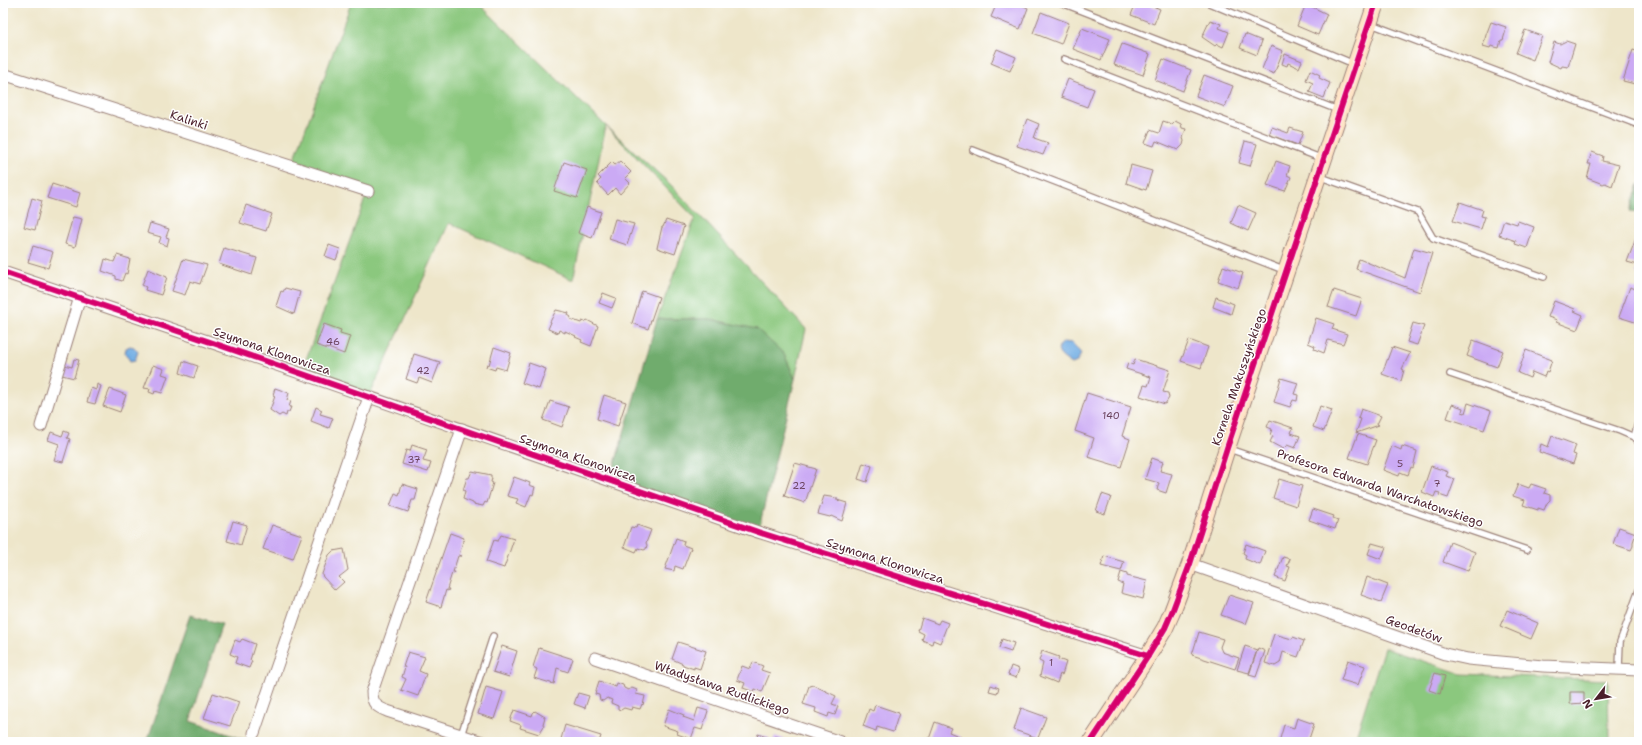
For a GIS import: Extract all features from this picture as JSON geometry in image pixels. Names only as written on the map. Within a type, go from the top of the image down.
[{"type":"street","name":"Kornela Makuszyńskiego","points":[[1091,742],[1168,623],[1190,564],[1227,448],[1376,3]]},
{"type":"street","name":"Kalinki","points":[[3,74],[368,191]]},
{"type":"street","name":"Szymona Klonowicza","points":[[3,272],[80,297],[758,532],[1148,656]]},
{"type":"street","points":[[41,426],[80,297]]},
{"type":"street","points":[[254,734],[370,397]]},
{"type":"street","points":[[462,429],[372,692],[372,700],[377,707],[482,742]]},
{"type":"street","name":"Geodetów","points":[[1190,564],[1445,654],[1542,666],[1639,670]]},
{"type":"street","name":"Władysława Rudlickiego","points":[[595,658],[840,742]]},
{"type":"lane","points":[[1062,3],[1340,111]]},
{"type":"lane","points":[[1210,3],[1356,65]]},
{"type":"lane","points":[[1369,23],[1639,125]]},
{"type":"lane","points":[[1064,59],[1324,160]]},
{"type":"lane","points":[[973,150],[1286,271]]},
{"type":"lane","points":[[1318,176],[1418,212],[1433,238],[1544,277]]},
{"type":"lane","points":[[1450,374],[1620,430],[1634,437],[1639,443]]},
{"type":"lane","points":[[1634,437],[1639,420]]},
{"type":"lane","name":"Profesora Edwarda Warchałowskiego","points":[[1227,448],[1527,550]]},
{"type":"lane","points":[[1619,668],[1620,642],[1639,590]]},
{"type":"lane","points":[[461,735],[493,636]]},
{"type":"green space","points":[[351,3],[478,3],[605,125],[670,184],[806,329],[795,379],[784,354],[709,319],[657,319],[695,218],[606,126],[573,280],[449,223],[369,397],[301,373],[368,191],[292,166]]},
{"type":"green space","points":[[1639,184],[1639,213],[1630,212]]},
{"type":"green space","points":[[657,319],[709,319],[757,329],[784,354],[795,379],[758,532],[610,481]]},
{"type":"green space","points":[[190,615],[222,624],[190,721],[251,742],[147,742]]},
{"type":"green space","points":[[1384,648],[1462,674],[1608,680],[1609,742],[1354,742]]},
{"type":"water","points":[[1064,342],[1072,343],[1080,352],[1081,354],[1077,362],[1072,364],[1058,351],[1060,345]]},
{"type":"water","points":[[130,346],[134,347],[138,352],[135,360],[130,361],[125,353],[126,348]]},
{"type":"building","points":[[997,3],[1017,3],[1028,8],[1020,29],[991,17]]},
{"type":"building","points":[[1136,3],[1150,3],[1150,5],[1160,9],[1154,24],[1131,15]]},
{"type":"building","points":[[1306,4],[1327,14],[1318,35],[1297,26]]},
{"type":"building","points":[[1041,12],[1069,23],[1061,44],[1033,33]]},
{"type":"building","points":[[1210,20],[1221,24],[1219,28],[1229,32],[1223,47],[1217,44],[1215,46],[1202,37]]},
{"type":"building","points":[[1491,22],[1506,27],[1503,40],[1501,40],[1499,48],[1483,46]]},
{"type":"building","points":[[1082,28],[1110,39],[1101,60],[1073,49]]},
{"type":"building","points":[[1525,30],[1542,36],[1533,60],[1516,53]]},
{"type":"building","points":[[1245,34],[1262,41],[1257,55],[1240,48]]},
{"type":"building","points":[[1566,41],[1575,44],[1568,67],[1562,66],[1561,68],[1548,62],[1554,42],[1560,44]]},
{"type":"building","points":[[1122,44],[1150,54],[1143,75],[1114,65]]},
{"type":"building","points":[[1271,46],[1283,51],[1274,74],[1262,69]]},
{"type":"building","points":[[997,49],[1016,57],[1010,71],[991,63]]},
{"type":"building","points":[[1633,50],[1639,52],[1639,85],[1623,81]]},
{"type":"building","points":[[1285,54],[1302,61],[1299,68],[1288,63],[1287,66],[1282,64]]},
{"type":"building","points":[[1163,59],[1191,70],[1183,91],[1155,80]]},
{"type":"building","points":[[1310,70],[1320,75],[1319,78],[1330,83],[1324,98],[1309,92],[1313,83],[1306,80]]},
{"type":"building","points":[[1204,75],[1233,86],[1225,107],[1196,96]]},
{"type":"building","points":[[1068,79],[1094,89],[1087,107],[1061,97]]},
{"type":"building","points":[[1027,119],[1039,124],[1034,138],[1048,143],[1043,155],[1017,146]]},
{"type":"building","points":[[1163,121],[1172,124],[1175,121],[1181,124],[1182,128],[1186,129],[1183,138],[1183,145],[1178,150],[1156,141],[1154,146],[1145,143],[1150,130],[1159,133]]},
{"type":"building","points":[[1272,127],[1288,133],[1290,128],[1303,132],[1298,145],[1269,135]]},
{"type":"building","points":[[1245,141],[1257,144],[1250,166],[1239,163]]},
{"type":"building","points":[[1592,152],[1603,156],[1602,161],[1619,165],[1612,186],[1587,178],[1591,164],[1588,164]]},
{"type":"building","points":[[620,161],[631,172],[625,178],[630,183],[620,194],[615,188],[608,195],[597,183],[601,179],[598,176],[612,162],[615,165]]},
{"type":"building","points":[[1276,161],[1290,166],[1287,175],[1291,177],[1285,191],[1267,185]]},
{"type":"building","points":[[564,162],[587,170],[577,198],[554,191]]},
{"type":"building","points":[[1131,165],[1152,171],[1146,190],[1126,183]]},
{"type":"building","points":[[52,184],[80,193],[76,207],[47,198]]},
{"type":"building","points":[[32,198],[42,201],[35,230],[24,227]]},
{"type":"building","points":[[1460,202],[1483,210],[1481,216],[1485,217],[1481,229],[1453,221]]},
{"type":"building","points":[[246,205],[272,214],[266,231],[240,223]]},
{"type":"building","points":[[1238,205],[1256,213],[1248,231],[1231,223]]},
{"type":"building","points":[[587,207],[601,212],[592,238],[578,233]]},
{"type":"building","points":[[73,217],[82,219],[75,247],[65,244]]},
{"type":"building","points":[[615,219],[634,224],[627,245],[609,239]]},
{"type":"building","points":[[666,220],[684,226],[675,254],[657,248],[662,227]]},
{"type":"building","points":[[1504,220],[1517,224],[1518,221],[1534,227],[1527,248],[1515,244],[1516,241],[1499,235]]},
{"type":"building","points":[[150,223],[169,229],[166,237],[169,238],[167,246],[159,243],[161,237],[147,233]]},
{"type":"building","points":[[1638,233],[1639,274],[1636,273],[1638,265],[1627,262]]},
{"type":"building","points":[[329,245],[340,249],[336,260],[325,256]]},
{"type":"building","points":[[33,246],[53,252],[48,268],[28,262]]},
{"type":"building","points":[[224,248],[257,258],[252,275],[219,264]]},
{"type":"building","points":[[1414,248],[1432,253],[1420,292],[1356,269],[1359,259],[1405,278]]},
{"type":"building","points":[[117,255],[130,259],[127,274],[125,273],[122,281],[116,279],[116,276],[102,271],[105,259],[114,262]]},
{"type":"building","points":[[183,259],[207,265],[200,284],[190,281],[185,295],[172,291]]},
{"type":"building","points":[[1223,266],[1243,273],[1238,288],[1218,281]]},
{"type":"building","points":[[148,269],[167,277],[161,295],[145,290],[146,287],[142,285]]},
{"type":"building","points":[[1630,287],[1639,290],[1638,323],[1619,317]]},
{"type":"building","points":[[285,288],[300,292],[294,314],[276,306],[281,291],[283,292]]},
{"type":"building","points":[[1334,290],[1362,299],[1356,316],[1328,307]]},
{"type":"building","points":[[642,291],[659,297],[648,329],[632,323]]},
{"type":"building","points":[[603,293],[616,298],[612,308],[599,303]]},
{"type":"building","points":[[1216,297],[1234,304],[1231,314],[1213,307]]},
{"type":"building","points":[[1554,301],[1575,309],[1574,311],[1583,315],[1577,330],[1556,322],[1557,320],[1548,317]]},
{"type":"building","points":[[556,310],[569,313],[568,315],[571,317],[570,319],[581,323],[582,321],[585,322],[587,320],[598,326],[591,346],[581,342],[582,340],[565,331],[565,333],[559,330],[558,333],[548,329]]},
{"type":"building","points":[[1316,318],[1334,324],[1332,329],[1347,334],[1343,344],[1328,340],[1324,353],[1314,349],[1315,346],[1308,343]]},
{"type":"building","points":[[1413,323],[1424,326],[1417,345],[1407,342]]},
{"type":"building","points":[[324,324],[341,330],[340,333],[350,336],[344,354],[316,345]]},
{"type":"building","points":[[1189,340],[1208,347],[1201,368],[1181,361]]},
{"type":"building","points":[[1473,340],[1503,351],[1497,367],[1467,356]]},
{"type":"building","points":[[494,347],[511,353],[506,370],[496,367],[495,370],[486,367],[487,364],[489,365]]},
{"type":"building","points":[[1392,347],[1410,353],[1402,369],[1404,370],[1401,381],[1382,374]]},
{"type":"building","points":[[1526,350],[1552,360],[1548,372],[1546,371],[1544,377],[1532,372],[1530,378],[1518,373]]},
{"type":"building","points":[[414,354],[440,362],[432,383],[419,378],[417,383],[406,379]]},
{"type":"building","points":[[74,359],[79,360],[74,378],[62,375],[64,365],[72,367]]},
{"type":"building","points":[[1135,359],[1170,370],[1163,392],[1168,393],[1169,398],[1165,404],[1140,396],[1144,385],[1148,386],[1151,377],[1126,369],[1128,363],[1133,365]]},
{"type":"building","points":[[183,361],[198,366],[194,378],[180,373]]},
{"type":"building","points":[[529,363],[546,369],[539,389],[522,383]]},
{"type":"building","points":[[153,365],[164,369],[162,374],[168,376],[162,393],[155,391],[154,394],[149,392],[150,389],[144,388]]},
{"type":"building","points":[[1281,378],[1298,383],[1294,394],[1298,395],[1297,401],[1293,400],[1290,407],[1274,402]]},
{"type":"building","points":[[97,384],[101,386],[95,404],[87,402],[91,388],[96,390]]},
{"type":"building","points":[[275,388],[289,393],[287,400],[291,401],[289,407],[291,407],[286,416],[282,414],[279,416],[270,410],[275,396],[273,395]]},
{"type":"building","points":[[110,389],[126,395],[120,412],[103,406]]},
{"type":"building","points":[[1087,393],[1131,407],[1122,436],[1130,439],[1121,467],[1088,457],[1094,438],[1075,431]]},
{"type":"building","points":[[604,395],[626,402],[618,426],[597,419]]},
{"type":"building","points":[[550,401],[569,407],[562,427],[543,420]]},
{"type":"building","points":[[1468,403],[1491,411],[1484,430],[1447,418],[1452,404],[1463,408],[1462,412],[1465,413]]},
{"type":"building","points":[[1320,406],[1332,410],[1324,431],[1313,427]]},
{"type":"building","points":[[316,407],[322,410],[320,414],[333,418],[329,428],[311,421]]},
{"type":"building","points":[[1361,409],[1381,416],[1377,424],[1379,425],[1356,433],[1361,419],[1358,418]]},
{"type":"building","points":[[1270,420],[1293,428],[1291,433],[1300,436],[1295,448],[1287,445],[1283,449],[1270,442],[1273,436],[1270,435],[1272,429],[1267,427]]},
{"type":"building","points":[[64,431],[69,433],[67,438],[70,439],[63,462],[54,460],[59,444],[48,440],[51,432],[62,436]]},
{"type":"building","points":[[1358,434],[1376,440],[1367,464],[1349,458]]},
{"type":"building","points":[[1552,436],[1576,445],[1573,454],[1576,455],[1573,464],[1539,452],[1541,444],[1548,447]]},
{"type":"building","points":[[412,445],[427,450],[423,461],[431,463],[428,472],[402,464],[406,450],[410,451]]},
{"type":"building","points":[[1392,446],[1401,450],[1402,446],[1417,451],[1413,468],[1411,467],[1408,475],[1400,472],[1399,476],[1383,470]]},
{"type":"building","points":[[1152,458],[1163,462],[1160,471],[1172,474],[1166,493],[1157,490],[1159,483],[1145,479]]},
{"type":"building","points":[[795,463],[816,469],[805,503],[784,496]]},
{"type":"building","points":[[863,463],[872,466],[867,482],[858,479]]},
{"type":"building","points":[[1431,466],[1448,472],[1446,476],[1455,479],[1448,498],[1439,495],[1440,493],[1436,492],[1434,497],[1422,492]]},
{"type":"building","points":[[472,471],[491,475],[492,478],[491,482],[493,483],[487,503],[485,502],[483,506],[473,504],[463,499],[465,491],[463,490],[467,478],[469,478]]},
{"type":"building","points":[[514,477],[530,483],[529,485],[535,487],[533,495],[531,494],[526,507],[516,503],[518,499],[507,496]]},
{"type":"building","points":[[1279,479],[1302,486],[1296,506],[1273,498]]},
{"type":"building","points":[[402,484],[418,489],[415,500],[412,500],[408,512],[390,506],[395,493],[399,495]]},
{"type":"building","points":[[1518,484],[1529,488],[1531,484],[1546,489],[1544,493],[1550,495],[1550,500],[1544,510],[1538,508],[1538,510],[1523,505],[1525,500],[1513,496]]},
{"type":"building","points":[[1102,494],[1111,497],[1105,514],[1096,511]]},
{"type":"building","points":[[824,496],[837,498],[837,500],[847,503],[842,521],[831,516],[818,514]]},
{"type":"building","points":[[1313,509],[1334,516],[1333,518],[1338,520],[1335,529],[1309,520]]},
{"type":"building","points":[[233,521],[247,525],[241,545],[227,541]]},
{"type":"building","points":[[272,525],[302,535],[293,559],[263,549]]},
{"type":"building","points":[[637,525],[651,530],[646,543],[646,549],[644,550],[638,548],[636,552],[624,547],[631,527],[636,528]]},
{"type":"building","points":[[1619,527],[1636,533],[1631,550],[1613,544]]},
{"type":"building","points":[[450,533],[464,538],[459,555],[462,556],[458,556],[453,572],[455,572],[454,574],[452,573],[447,589],[449,589],[448,591],[446,590],[441,607],[426,602]]},
{"type":"building","points":[[501,535],[514,539],[504,568],[486,562],[494,540],[498,541]]},
{"type":"building","points":[[676,538],[684,541],[683,545],[691,548],[683,569],[675,566],[674,571],[665,569]]},
{"type":"building","points":[[1450,542],[1475,552],[1468,571],[1443,562]]},
{"type":"building","points":[[1372,543],[1386,547],[1381,559],[1368,554]]},
{"type":"building","points":[[1246,544],[1265,551],[1260,565],[1245,559],[1246,555],[1243,553]]},
{"type":"building","points":[[344,549],[348,570],[339,577],[344,582],[335,590],[322,574],[329,555],[333,551]]},
{"type":"building","points":[[1104,556],[1124,562],[1121,571],[1101,566]]},
{"type":"building","points":[[1283,557],[1290,559],[1287,566],[1290,567],[1285,581],[1275,577]]},
{"type":"building","points":[[1121,572],[1127,574],[1127,576],[1147,581],[1143,599],[1121,593],[1123,584],[1118,582]]},
{"type":"building","points":[[1367,577],[1388,585],[1381,602],[1361,595]]},
{"type":"building","points":[[1229,595],[1254,603],[1246,624],[1221,615]]},
{"type":"building","points":[[1507,610],[1538,623],[1531,639],[1500,626]]},
{"type":"building","points":[[922,618],[938,624],[940,620],[948,623],[940,643],[933,640],[932,644],[922,640],[924,634],[918,631]]},
{"type":"building","points":[[1199,632],[1223,639],[1220,647],[1222,652],[1239,658],[1235,669],[1192,655]]},
{"type":"building","points":[[1274,634],[1292,639],[1293,637],[1304,641],[1298,657],[1283,652],[1280,663],[1275,666],[1265,663]]},
{"type":"building","points":[[242,639],[255,644],[250,660],[252,661],[249,668],[235,663],[237,657],[230,654],[235,640],[240,642]]},
{"type":"building","points":[[1002,639],[1014,643],[1011,652],[999,648]]},
{"type":"building","points":[[678,642],[706,651],[700,669],[694,667],[694,669],[672,659]]},
{"type":"building","points":[[502,646],[517,651],[509,677],[493,672]]},
{"type":"building","points":[[1245,646],[1257,650],[1249,673],[1237,670]]},
{"type":"building","points":[[539,648],[573,659],[568,672],[557,668],[554,684],[534,678],[537,669],[533,667]]},
{"type":"building","points":[[1258,648],[1265,651],[1256,677],[1249,675]]},
{"type":"building","points":[[1042,651],[1059,657],[1058,659],[1066,662],[1062,675],[1060,674],[1057,683],[1040,676],[1043,663],[1039,661]]},
{"type":"building","points":[[408,652],[425,657],[419,671],[426,674],[418,696],[401,690],[406,679],[402,677],[405,667],[403,667]]},
{"type":"building","points":[[1348,660],[1365,666],[1358,685],[1341,680]]},
{"type":"building","points":[[753,662],[763,666],[761,670],[770,673],[762,692],[755,689],[754,692],[743,688],[745,683],[737,680],[742,666],[750,669]]},
{"type":"building","points":[[1011,666],[1019,669],[1016,678],[1008,675]]},
{"type":"building","points":[[1435,673],[1445,676],[1440,694],[1429,690]]},
{"type":"building","points":[[599,681],[616,687],[617,683],[623,685],[624,688],[628,690],[632,688],[637,690],[636,694],[645,696],[643,705],[642,704],[640,709],[632,707],[631,710],[624,708],[621,710],[618,709],[618,706],[611,703],[612,700],[607,698],[603,701],[600,700],[599,695],[595,694]]},
{"type":"building","points":[[813,685],[836,696],[832,704],[838,706],[835,715],[829,713],[828,717],[815,712],[816,708],[803,704],[809,686]]},
{"type":"building","points":[[991,685],[999,688],[997,693],[989,691]]},
{"type":"building","points":[[486,687],[503,692],[494,719],[478,714]]},
{"type":"building","points":[[1570,692],[1584,692],[1584,703],[1570,704]]},
{"type":"building","points":[[213,693],[239,702],[230,726],[204,718]]},
{"type":"building","points":[[578,693],[589,696],[585,708],[574,704]]},
{"type":"building","points":[[875,705],[899,713],[893,732],[877,727],[876,731],[863,726],[869,709],[873,711]]},
{"type":"building","points":[[698,708],[708,711],[702,730],[695,728],[691,739],[677,734],[678,731],[663,726],[669,709],[694,721]]},
{"type":"building","points":[[1021,708],[1046,717],[1038,738],[1014,730]]},
{"type":"building","points":[[514,710],[532,716],[535,711],[545,717],[543,724],[544,726],[539,734],[520,728],[521,725],[510,721]]},
{"type":"building","points":[[1297,718],[1314,724],[1308,742],[1279,742],[1284,725],[1294,728]]},
{"type":"building","points":[[935,722],[951,728],[949,732],[961,737],[959,742],[928,742]]},
{"type":"building","points":[[565,725],[601,736],[599,742],[569,742],[561,739]]},
{"type":"building","points":[[758,734],[773,741],[775,736],[791,742],[755,742]]},
{"type":"cycle path","points":[[1091,742],[1148,656],[1165,628],[1172,612],[1190,564],[1227,448],[1376,3]]},
{"type":"cycle path","points":[[3,272],[216,344],[758,532],[1148,656]]}]
